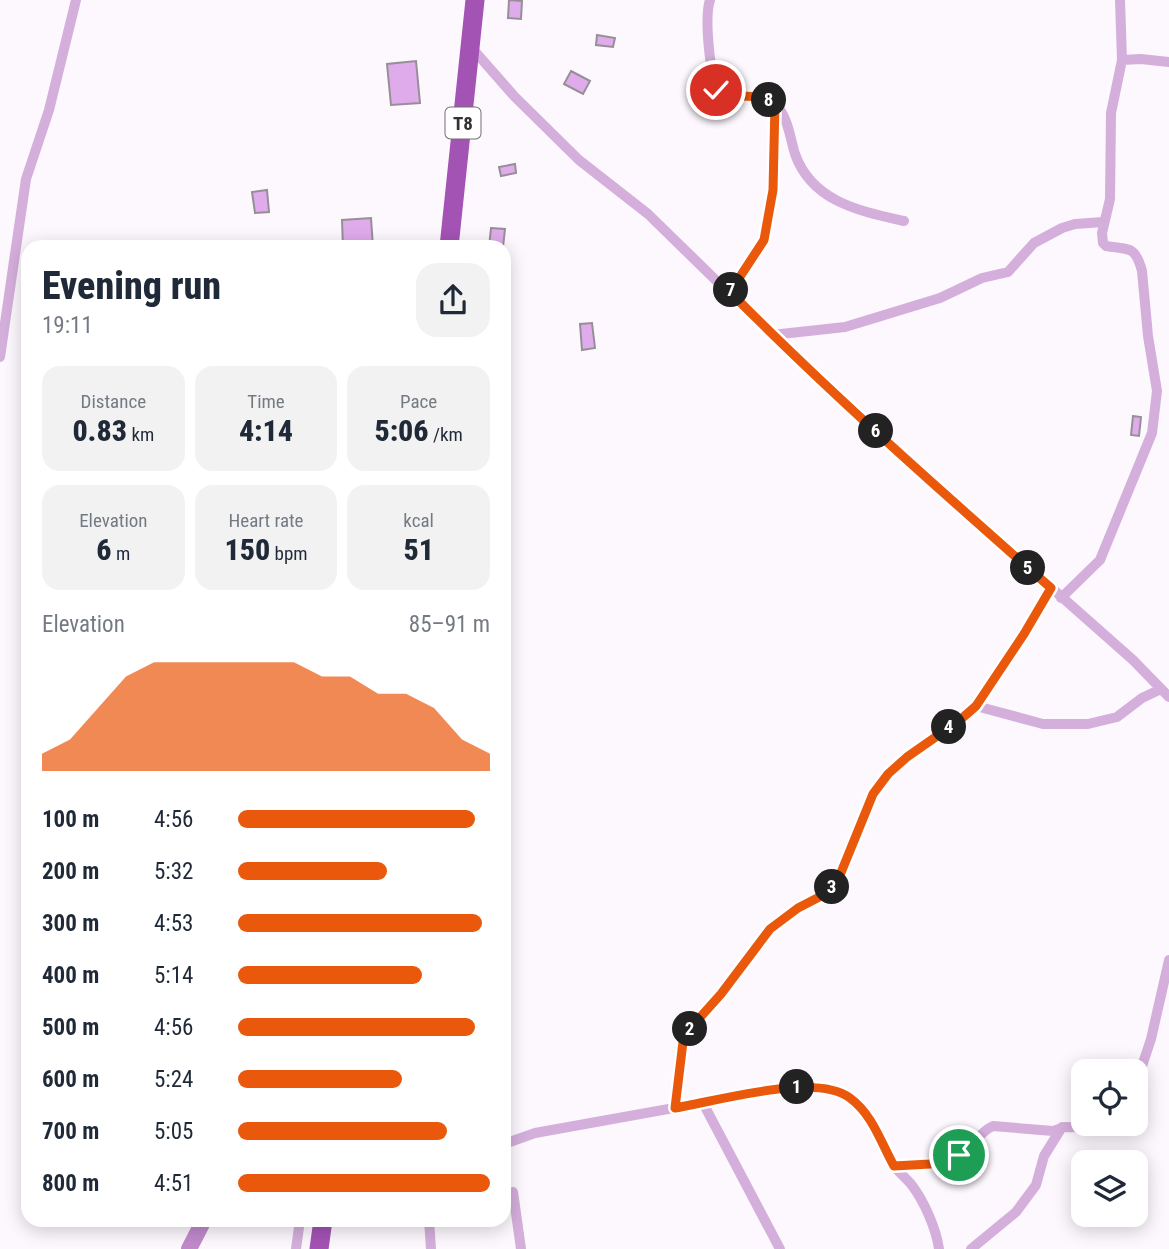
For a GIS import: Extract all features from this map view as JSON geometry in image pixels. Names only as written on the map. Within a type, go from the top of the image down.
[{"type":"highway","name":"T8","points":[[450,240],[475,0]]},
{"type":"highway","points":[[319,1249],[322,1227]]},
{"type":"street","points":[[0,357],[26,179],[52,98],[76,0]]},
{"type":"street","points":[[710,0],[706,14],[716,90],[722,95],[762,97],[775,103],[788,126],[803,174],[813,184],[843,204],[904,221]]},
{"type":"street","points":[[1061,598],[1095,568],[1108,544],[1152,433],[1157,400],[1143,271],[1139,258],[1127,247],[1107,246],[1103,243],[1103,222],[1110,199],[1111,113],[1122,60],[1120,0]]},
{"type":"street","points":[[471,47],[515,97],[579,160],[648,214],[772,335],[925,477],[1133,660],[1165,693]]},
{"type":"street","points":[[1122,60],[1169,62]]},
{"type":"street","points":[[730,292],[764,240],[773,190],[775,103]]},
{"type":"street","points":[[772,335],[845,327],[940,298],[982,278],[1008,272],[1034,243],[1062,229],[1075,224],[1103,222]]},
{"type":"street","points":[[1156,378],[1169,379]]},
{"type":"street","points":[[675,1108],[683,1042],[687,1032],[721,994],[770,929],[798,908],[827,893],[838,880],[873,794],[888,774],[976,706],[1051,588]]},
{"type":"street","points":[[976,706],[1044,724],[1088,724],[1117,716],[1142,698],[1165,693]]},
{"type":"street","points":[[1144,1059],[1169,960]]},
{"type":"street","points":[[511,1142],[535,1133],[796,1087],[834,1090],[851,1098],[875,1127],[894,1166],[920,1198],[939,1249]]},
{"type":"street","points":[[703,1103],[780,1249]]},
{"type":"street","points":[[894,1166],[907,1167],[948,1160],[965,1150],[993,1126],[1047,1131],[1071,1127]]},
{"type":"street","points":[[971,1249],[1016,1212],[1036,1185],[1044,1156],[1062,1127]]},
{"type":"street","points":[[513,1192],[521,1249]]},
{"type":"street","points":[[189,1249],[200,1227]]},
{"type":"street","points":[[296,1249],[299,1227]]},
{"type":"street","points":[[429,1227],[431,1249]]},
{"type":"building","points":[[509,0],[522,1],[521,19],[508,18]]},
{"type":"building","points":[[597,35],[615,38],[613,47],[596,45]]},
{"type":"building","points":[[416,61],[420,103],[391,105],[387,64]]},
{"type":"building","points":[[571,71],[590,81],[583,94],[564,84]]},
{"type":"building","points":[[515,164],[516,173],[501,176],[499,167]]},
{"type":"building","points":[[267,190],[269,212],[255,213],[252,192]]},
{"type":"building","points":[[371,218],[373,240],[343,240],[342,220]]},
{"type":"building","points":[[491,228],[505,229],[504,240],[490,240]]},
{"type":"building","points":[[592,323],[595,348],[582,350],[580,324]]},
{"type":"building","points":[[1133,416],[1141,417],[1139,436],[1131,435]]},
{"type":"route","points":[[716,90],[722,95],[762,97],[775,103],[773,190],[764,240],[730,292],[772,335],[925,477],[1051,588],[976,706],[907,757],[888,774],[873,794],[838,880],[827,893],[785,916],[770,929],[721,994],[687,1032],[683,1042],[675,1108],[796,1087],[834,1090],[851,1098],[868,1117],[894,1166],[930,1164],[959,1155]]}]
